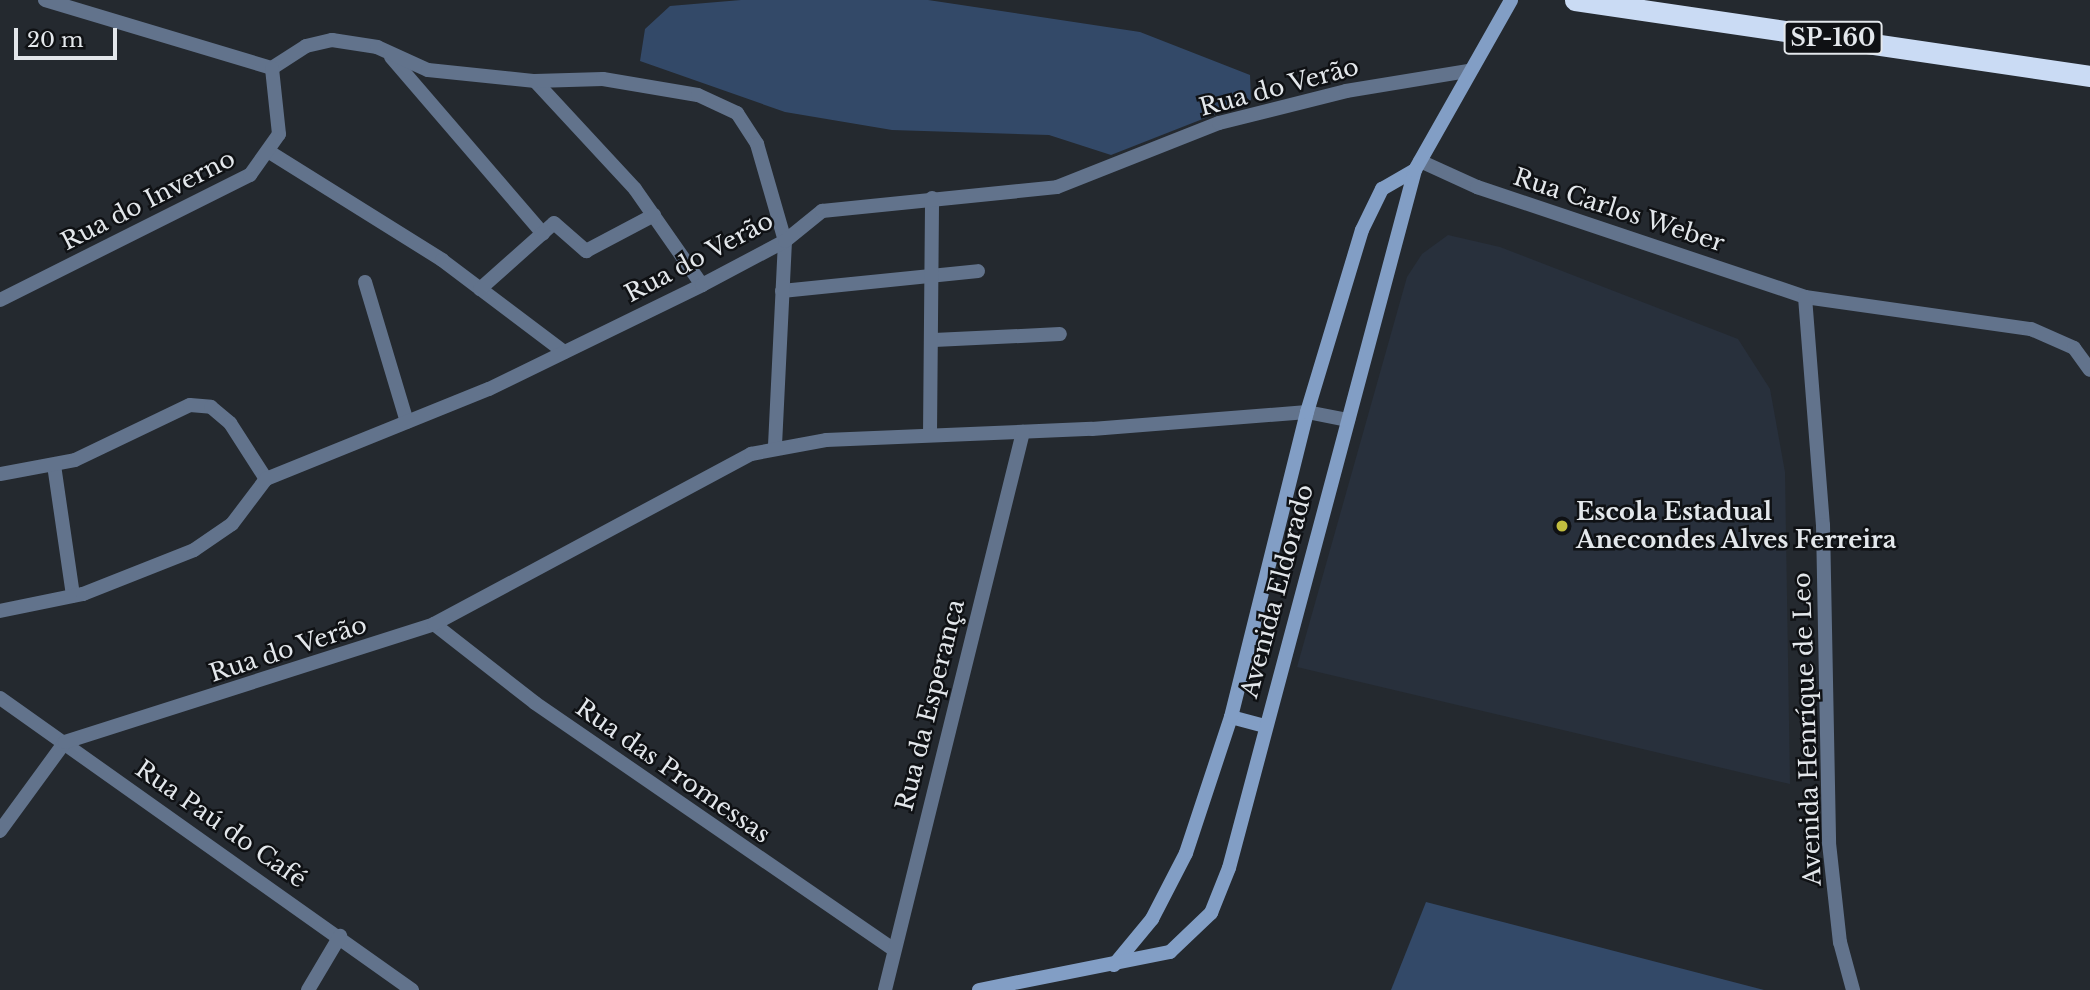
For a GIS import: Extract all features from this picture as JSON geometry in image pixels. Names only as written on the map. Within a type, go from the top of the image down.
[{"type":"highway","name":"SP-160","points":[[1575,0],[2090,76]]},
{"type":"main road","name":"Avenida Eldorado","points":[[979,990],[1170,952],[1211,913],[1229,868],[1264,726],[1418,165],[1468,71],[1511,0]]},
{"type":"main road","name":"Avenida Eldorado","points":[[1114,965],[1173,885],[1231,717],[1307,412],[1369,210],[1382,189],[1418,165]]},
{"type":"main road","points":[[1231,717],[1264,726]]},
{"type":"street","points":[[45,0],[272,68],[306,46],[332,40],[377,47],[391,57],[542,234]]},
{"type":"street","points":[[391,57],[428,70],[535,81],[617,81],[698,95],[737,113],[757,144],[785,241],[775,448]]},
{"type":"street","name":"Rua do Inverno","points":[[0,300],[250,175],[271,153],[279,134],[272,68]]},
{"type":"street","name":"Rua do Verão","points":[[0,611],[73,596],[218,537],[266,479],[407,422],[564,352],[785,241],[822,211],[932,198],[1035,191],[1088,180],[1219,123],[1346,91],[1468,71]]},
{"type":"street","points":[[535,81],[654,215],[702,285]]},
{"type":"street","points":[[271,153],[480,289],[564,352]]},
{"type":"street","name":"Rua Carlos Weber","points":[[1418,165],[1805,297],[2031,329],[2074,348],[2090,370]]},
{"type":"street","points":[[930,435],[934,340],[932,198]]},
{"type":"street","points":[[480,289],[554,223],[586,251],[654,215]]},
{"type":"street","points":[[782,291],[978,271]]},
{"type":"street","points":[[365,282],[407,422]]},
{"type":"street","name":"Avenida Henríque de Leo","points":[[1805,297],[1823,525],[1829,843],[1840,942],[1853,990]]},
{"type":"street","points":[[934,340],[1060,334]]},
{"type":"street","points":[[0,474],[54,465],[190,405],[211,407],[230,423],[266,479]]},
{"type":"street","name":"Rua do Verão","points":[[65,742],[434,624],[729,460],[775,448],[930,435],[1023,432],[1307,412],[1348,420]]},
{"type":"street","name":"Rua da Esperança","points":[[885,990],[892,948],[1023,432]]},
{"type":"street","points":[[54,465],[73,596]]},
{"type":"street","name":"Rua das Promessas","points":[[434,624],[524,695],[892,948]]},
{"type":"street","name":"Rua Paú do Café","points":[[0,698],[340,936],[412,990]]},
{"type":"street","points":[[0,831],[65,742]]},
{"type":"street","points":[[308,990],[340,936]]},
{"type":"shaded area","points":[[741,0],[928,0],[1140,32],[1250,75],[1251,100],[1111,155],[1049,135],[892,130],[785,112],[640,61],[645,29],[670,6]]},
{"type":"shaded area","name":"Escola Estadual Anecondes Alves Ferreira","points":[[1448,235],[1500,247],[1738,339],[1770,389],[1785,472],[1790,784],[1297,667],[1407,277],[1422,254]]},
{"type":"shaded area","points":[[1426,902],[1764,990],[1391,990]]},
{"type":"place","name":"Escola Estadual Anecondes Alves Ferreira","points":[[1562,526]]}]
